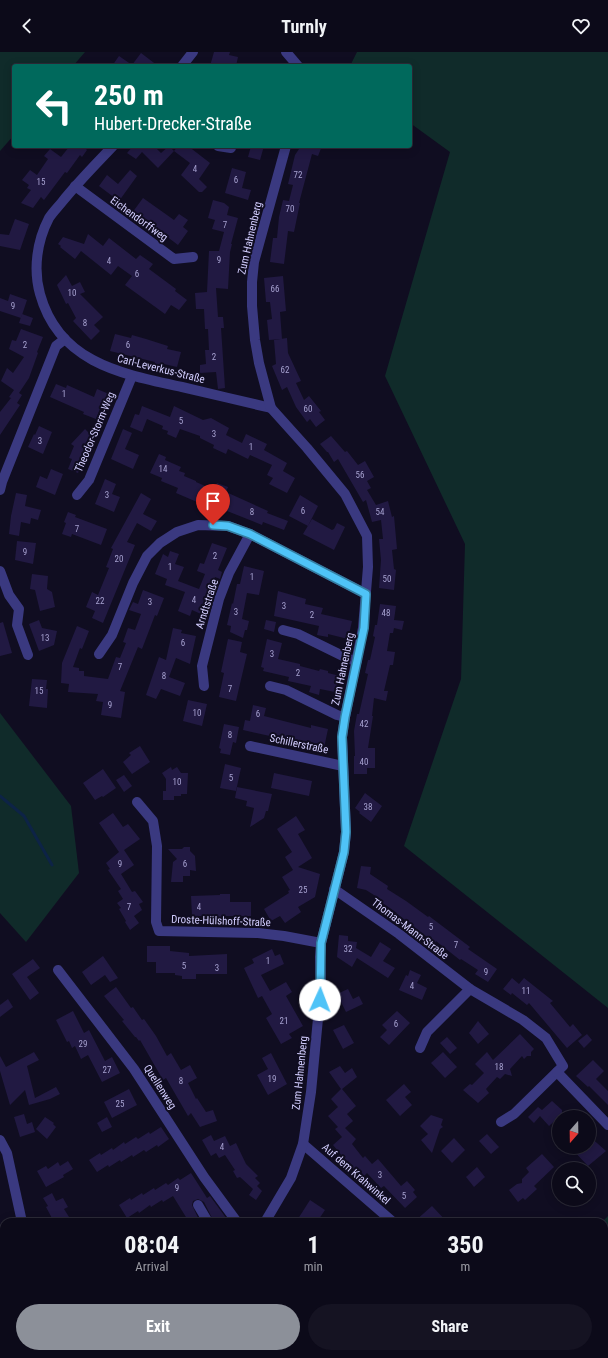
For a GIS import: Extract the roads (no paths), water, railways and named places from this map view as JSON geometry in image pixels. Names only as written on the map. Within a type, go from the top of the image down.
[{"type":"street","points":[[184,64],[193,52]]},
{"type":"street","points":[[286,52],[296,64]]},
{"type":"street","name":"Carl-Leverkus-Straße","points":[[111,148],[75,186],[50,217],[42,234],[37,255],[37,284],[43,306],[54,325],[66,339],[85,356],[108,368],[132,376],[271,408]]},
{"type":"street","name":"Zum Hahnenberg","points":[[267,1218],[291,1178],[303,1144],[311,1092],[321,987],[321,943],[344,852],[346,832],[342,737],[364,628],[368,567],[367,536],[345,494],[271,408],[259,363],[252,306],[254,262],[285,148]]},
{"type":"street","name":"Eichendorffweg","points":[[75,186],[174,259],[193,257]]},
{"type":"street","points":[[0,490],[56,346],[66,339]]},
{"type":"street","name":"Theodor-Storm-Weg","points":[[77,495],[89,480],[132,376]]},
{"type":"street","points":[[99,654],[112,634],[139,569],[147,556],[160,543],[177,532],[198,524],[228,526],[250,534],[366,594]]},
{"type":"street","name":"Arndtstraße","points":[[204,686],[202,666],[219,599],[229,573],[250,534]]},
{"type":"street","points":[[0,571],[9,595],[19,609],[17,626],[28,655]]},
{"type":"street","points":[[283,630],[298,634],[349,659],[357,661]]},
{"type":"street","points":[[270,686],[286,690],[336,715],[345,717]]},
{"type":"street","name":"Schillerstraße","points":[[250,746],[343,766]]},
{"type":"street","name":"Droste-Hülshoff-Straße","points":[[137,802],[152,821],[154,827],[157,846],[156,922],[159,931],[258,933],[321,943]]},
{"type":"street","name":"Thomas-Mann-Straße","points":[[334,889],[399,934],[470,989],[523,1020],[546,1038],[563,1066],[557,1072]]},
{"type":"street","name":"Quellenweg","points":[[58,970],[134,1069],[204,1177],[234,1218]]},
{"type":"street","points":[[420,1048],[427,1032],[470,989]]},
{"type":"street","points":[[501,1122],[514,1114],[557,1072],[608,1125]]},
{"type":"street","points":[[0,1140],[7,1154],[21,1218]]},
{"type":"street","name":"Auf dem Krahwinkel","points":[[303,1144],[388,1218]]},
{"type":"street","points":[[198,1205],[206,1218]]},
{"type":"waterway","points":[[0,796],[24,816],[52,865]]}]
